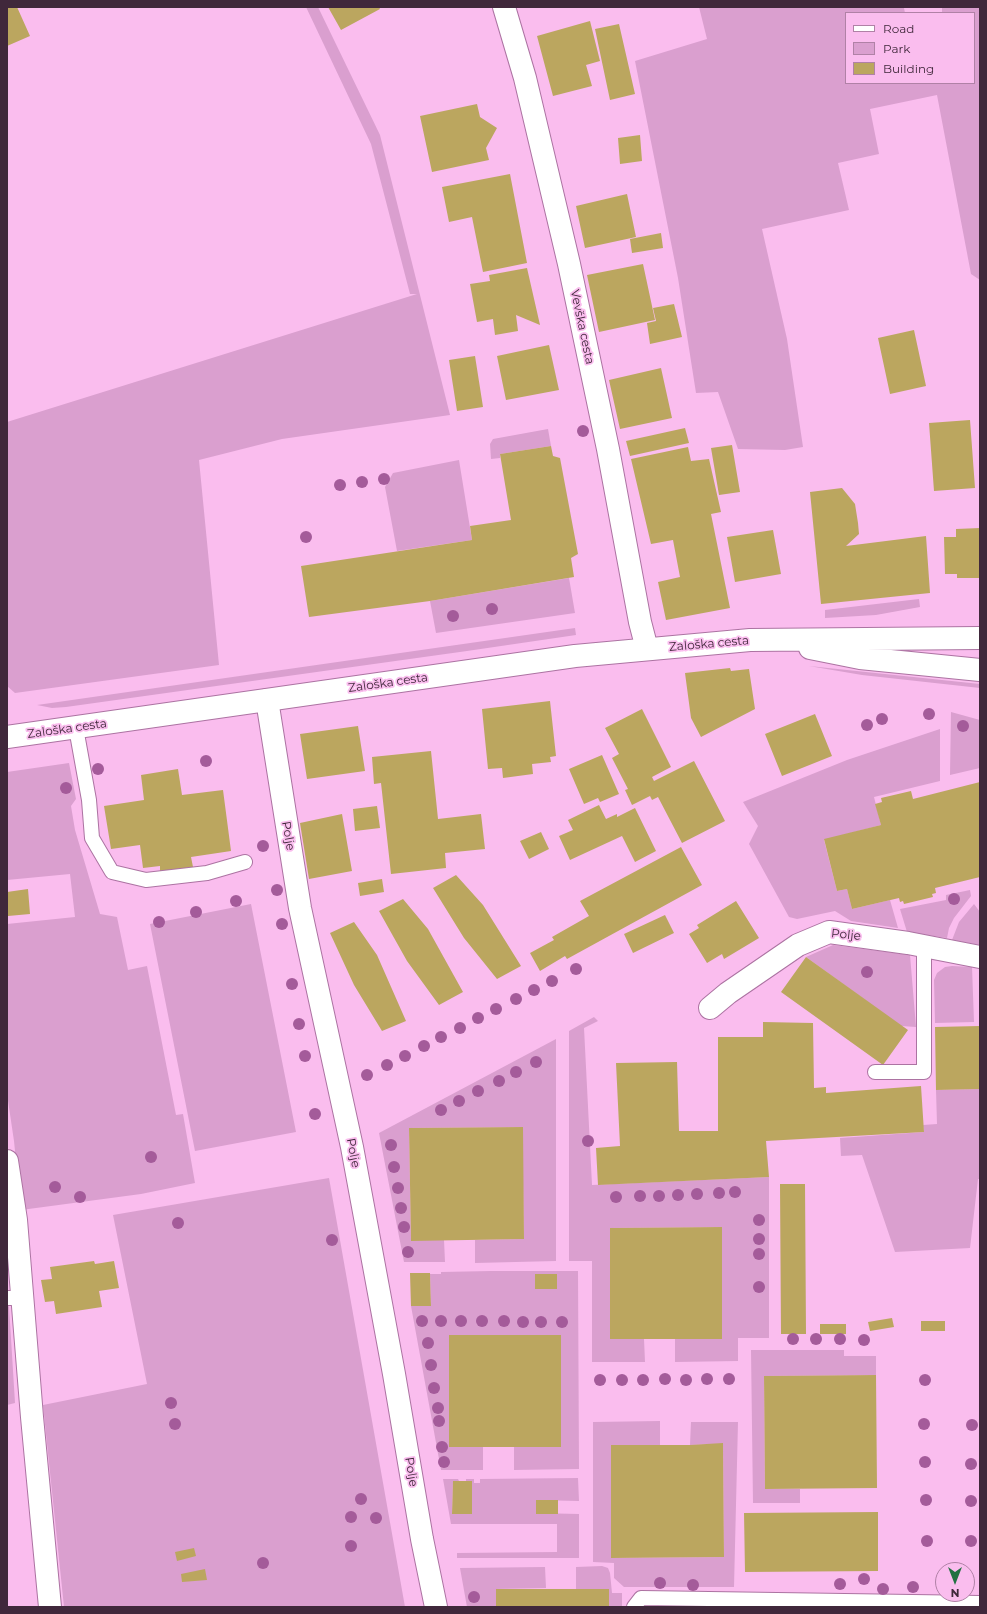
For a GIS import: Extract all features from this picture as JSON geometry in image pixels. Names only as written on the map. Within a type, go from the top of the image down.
[{"type":"street","name":"Vevška cesta","points":[[504,7],[525,78],[569,264],[606,442],[640,622],[647,649]]},
{"type":"street","name":"Zaloška cesta","points":[[7,737],[575,656],[715,642],[980,638]]},
{"type":"street","name":"Zaloška cesta","points":[[770,640],[860,658],[980,670]]},
{"type":"street","name":"Polje","points":[[267,700],[300,908],[352,1147],[392,1359],[422,1539],[436,1607]]},
{"type":"street","name":"Polje","points":[[710,1008],[728,993],[798,945],[829,932],[924,946],[980,957]]},
{"type":"street","points":[[7,1161],[16,1220],[14,1298],[50,1607]]},
{"type":"lane","points":[[76,728],[89,800],[92,838],[112,872],[146,880],[208,873],[245,862]]},
{"type":"lane","points":[[875,1072],[924,1072],[924,946]]},
{"type":"lane","points":[[634,1607],[641,1598],[980,1603]]},
{"type":"green space","points":[[306,7],[318,7],[380,135],[450,415],[282,439],[199,460],[219,665],[15,693],[7,686],[7,422],[417,294],[410,294],[371,144]]},
{"type":"green space","points":[[699,7],[904,8],[905,12],[845,12],[845,84],[975,84],[975,12],[942,12],[942,7],[980,7],[980,280],[971,274],[937,95],[870,109],[879,154],[838,163],[849,210],[762,229],[787,339],[803,447],[785,450],[738,449],[718,392],[696,393],[678,278],[635,61],[707,39]]},
{"type":"green space","points":[[548,429],[551,446],[500,454],[500,458],[491,459],[490,444],[493,439]]},
{"type":"green space","points":[[459,460],[472,540],[397,551],[385,487],[393,473]]},
{"type":"green space","points":[[569,578],[575,613],[436,633],[430,601]]},
{"type":"green space","points":[[919,599],[920,607],[876,615],[825,618],[825,610]]},
{"type":"green space","points":[[575,628],[576,635],[467,651],[66,707],[52,708],[37,705]]},
{"type":"green space","points":[[809,666],[980,684],[980,688],[862,675]]},
{"type":"green space","points":[[951,712],[980,720],[980,768],[950,775]]},
{"type":"green space","points":[[940,729],[940,781],[874,797],[881,825],[824,840],[837,891],[847,889],[852,909],[890,900],[898,928],[851,921],[835,911],[797,919],[789,917],[749,844],[758,826],[743,802],[847,760]]},
{"type":"green space","points":[[69,763],[76,799],[71,806],[75,830],[100,914],[117,917],[128,970],[147,966],[176,1115],[183,1114],[195,1183],[141,1194],[21,1210],[14,1141],[7,1094],[7,924],[75,917],[70,874],[7,880],[7,772]]},
{"type":"green space","points":[[970,890],[971,896],[954,918],[949,928],[947,938],[907,932],[900,909],[946,900],[946,895]]},
{"type":"green space","points":[[251,904],[296,1132],[195,1151],[150,924]]},
{"type":"green space","points":[[974,904],[980,912],[980,945],[952,940],[959,922]]},
{"type":"green space","points":[[833,945],[910,955],[916,1027],[901,1026],[806,957]]},
{"type":"green space","points":[[945,967],[972,967],[974,1022],[935,1023],[934,980],[937,973]]},
{"type":"green space","points":[[594,1017],[598,1021],[584,1028],[592,1185],[769,1177],[769,1338],[738,1338],[738,1361],[675,1362],[675,1339],[722,1339],[722,1227],[610,1228],[610,1339],[644,1339],[645,1362],[592,1362],[592,1261],[569,1261],[569,1031]]},
{"type":"green space","points":[[556,1039],[556,1261],[475,1263],[475,1240],[524,1239],[522,1127],[409,1128],[411,1240],[444,1240],[445,1262],[404,1262],[379,1133]]},
{"type":"green space","points":[[980,1089],[980,1179],[978,1179],[970,1248],[895,1252],[862,1155],[841,1156],[840,1138],[924,1132],[923,1125],[937,1124],[936,1090]]},
{"type":"green space","points":[[329,1178],[405,1607],[64,1607],[43,1405],[147,1384],[113,1215]]},
{"type":"green space","points":[[578,1271],[579,1469],[514,1470],[514,1447],[561,1446],[561,1335],[449,1335],[449,1446],[483,1447],[483,1470],[441,1470],[411,1306],[431,1305],[430,1274],[441,1274],[441,1272]]},
{"type":"green space","points":[[9,1306],[15,1403],[7,1405],[7,1307]]},
{"type":"green space","points":[[751,1350],[844,1350],[844,1356],[876,1356],[876,1375],[764,1376],[765,1489],[800,1489],[800,1503],[753,1503]]},
{"type":"green space","points":[[660,1421],[660,1445],[611,1445],[611,1558],[724,1557],[723,1444],[690,1445],[691,1422],[738,1422],[734,1587],[624,1587],[614,1578],[614,1563],[593,1562],[593,1422]]},
{"type":"green space","points":[[578,1478],[579,1501],[536,1500],[536,1513],[579,1514],[579,1558],[457,1558],[457,1553],[557,1552],[557,1524],[451,1524],[443,1479],[458,1479],[459,1481],[453,1482],[452,1514],[471,1514],[472,1482],[466,1481],[466,1479],[474,1479],[474,1483],[480,1483],[480,1479]]},
{"type":"green space","points":[[602,1566],[608,1568],[610,1573],[612,1593],[622,1593],[622,1607],[609,1607],[608,1589],[576,1589],[576,1567]]},
{"type":"green space","points":[[545,1567],[546,1588],[496,1589],[496,1607],[467,1607],[460,1568]]},
{"type":"building","points":[[7,7],[17,7],[30,36],[7,46]]},
{"type":"building","points":[[328,7],[379,7],[380,9],[341,30]]},
{"type":"building","points":[[590,21],[600,61],[586,65],[592,86],[553,96],[537,36]]},
{"type":"building","points":[[619,24],[635,94],[610,100],[595,29]]},
{"type":"building","points":[[477,104],[480,117],[497,128],[486,148],[489,160],[432,172],[420,116]]},
{"type":"building","points":[[640,135],[642,161],[620,164],[618,138]]},
{"type":"building","points":[[510,174],[527,263],[483,272],[472,217],[449,222],[442,187]]},
{"type":"building","points":[[627,194],[636,237],[585,248],[576,206]]},
{"type":"building","points":[[661,233],[663,248],[632,253],[630,239]]},
{"type":"building","points":[[643,264],[655,320],[599,332],[587,275]]},
{"type":"building","points":[[527,268],[540,325],[516,315],[518,331],[495,335],[493,319],[477,322],[470,284],[490,281],[489,275]]},
{"type":"building","points":[[674,304],[682,337],[650,344],[647,323],[656,321],[653,308]]},
{"type":"building","points":[[914,330],[926,386],[890,394],[878,338]]},
{"type":"building","points":[[549,345],[559,390],[506,400],[497,356]]},
{"type":"building","points":[[475,356],[483,407],[457,411],[449,360]]},
{"type":"building","points":[[661,368],[672,418],[620,429],[609,380]]},
{"type":"building","points":[[970,420],[975,488],[934,491],[929,423]]},
{"type":"building","points":[[685,428],[689,443],[630,456],[626,441]]},
{"type":"building","points":[[732,445],[740,492],[719,495],[711,448]]},
{"type":"building","points":[[551,446],[553,456],[560,458],[578,554],[571,558],[574,577],[430,601],[309,617],[301,566],[472,540],[470,526],[511,520],[500,454]]},
{"type":"building","points":[[688,447],[691,461],[709,459],[721,512],[711,514],[730,608],[666,620],[658,582],[680,577],[673,540],[651,544],[631,459]]},
{"type":"building","points":[[842,488],[855,504],[859,534],[846,546],[926,536],[930,593],[821,604],[810,492]]},
{"type":"building","points":[[980,528],[980,578],[957,578],[957,574],[945,574],[944,537],[956,537],[956,529]]},
{"type":"building","points":[[773,530],[781,574],[735,582],[727,537]]},
{"type":"building","points":[[730,668],[731,671],[749,669],[755,709],[701,737],[691,718],[685,673]]},
{"type":"building","points":[[550,701],[556,756],[550,757],[551,762],[532,764],[533,774],[503,778],[502,768],[488,769],[482,709]]},
{"type":"building","points":[[642,709],[671,767],[652,777],[654,781],[694,761],[725,821],[682,843],[658,797],[652,800],[650,796],[632,805],[625,790],[628,789],[612,758],[619,754],[605,728]]},
{"type":"building","points":[[815,714],[832,756],[782,776],[765,734]]},
{"type":"building","points":[[358,726],[365,771],[307,779],[300,734]]},
{"type":"building","points":[[431,751],[438,819],[481,814],[485,849],[445,853],[446,868],[391,874],[381,783],[374,784],[372,757]]},
{"type":"building","points":[[602,755],[619,794],[600,802],[598,798],[584,804],[569,769]]},
{"type":"building","points":[[178,769],[182,795],[223,790],[231,851],[191,857],[193,867],[160,871],[160,866],[143,868],[140,845],[111,849],[104,806],[144,800],[141,775]]},
{"type":"building","points":[[980,782],[980,877],[935,888],[936,893],[932,894],[933,897],[904,904],[903,901],[900,902],[899,898],[852,909],[847,889],[837,891],[824,839],[881,825],[875,804],[882,802],[881,798],[911,791],[913,799]]},
{"type":"building","points":[[599,805],[606,819],[617,814],[617,817],[635,808],[656,851],[635,862],[622,836],[570,860],[559,836],[573,830],[568,820]]},
{"type":"building","points":[[377,806],[380,828],[355,831],[353,809]]},
{"type":"building","points":[[342,814],[352,871],[309,879],[300,823]]},
{"type":"building","points":[[541,832],[549,849],[529,859],[520,841]]},
{"type":"building","points":[[681,847],[702,885],[567,959],[565,956],[540,971],[530,953],[554,940],[552,937],[589,916],[580,901]]},
{"type":"building","points":[[456,875],[483,905],[521,966],[497,979],[464,938],[433,888]]},
{"type":"building","points":[[382,879],[384,892],[360,896],[358,883]]},
{"type":"building","points":[[28,889],[30,914],[8,916],[7,892]]},
{"type":"building","points":[[403,899],[428,929],[463,992],[439,1005],[407,961],[379,911]]},
{"type":"building","points":[[736,901],[759,938],[724,959],[722,954],[707,963],[689,934],[699,928],[697,925]]},
{"type":"building","points":[[665,915],[674,933],[633,953],[624,934]]},
{"type":"building","points":[[354,922],[377,955],[406,1021],[382,1031],[354,985],[330,933]]},
{"type":"building","points":[[806,957],[908,1030],[883,1065],[781,992]]},
{"type":"building","points":[[763,1022],[813,1023],[814,1088],[826,1087],[826,1093],[921,1086],[924,1132],[766,1141],[769,1177],[598,1185],[596,1148],[620,1146],[616,1063],[677,1062],[679,1131],[718,1131],[718,1037],[763,1037]]},
{"type":"building","points":[[980,1026],[980,1089],[936,1090],[935,1027]]},
{"type":"building","points":[[523,1127],[524,1239],[411,1241],[409,1128]]},
{"type":"building","points":[[780,1184],[805,1184],[806,1334],[781,1334]]},
{"type":"building","points":[[722,1227],[722,1339],[610,1339],[610,1228]]},
{"type":"building","points":[[94,1261],[95,1264],[114,1261],[119,1288],[99,1291],[102,1307],[56,1314],[54,1301],[45,1302],[41,1280],[52,1279],[50,1267]]},
{"type":"building","points":[[410,1273],[430,1273],[431,1306],[411,1306]]},
{"type":"building","points":[[535,1274],[557,1274],[557,1289],[535,1289]]},
{"type":"building","points":[[892,1318],[894,1327],[870,1331],[868,1322]]},
{"type":"building","points":[[921,1321],[945,1321],[945,1331],[921,1331]]},
{"type":"building","points":[[820,1324],[846,1324],[846,1334],[820,1334]]},
{"type":"building","points":[[449,1335],[561,1335],[561,1447],[449,1447]]},
{"type":"building","points":[[876,1375],[877,1488],[765,1489],[764,1376]]},
{"type":"building","points":[[723,1443],[724,1557],[611,1558],[611,1445],[690,1445]]},
{"type":"building","points":[[453,1481],[472,1481],[472,1514],[452,1514]]},
{"type":"building","points":[[536,1500],[558,1500],[558,1514],[536,1514]]},
{"type":"building","points":[[878,1512],[878,1571],[745,1572],[744,1513]]},
{"type":"building","points":[[194,1548],[196,1556],[177,1561],[175,1552]]},
{"type":"building","points":[[205,1569],[207,1580],[182,1582],[181,1574]]},
{"type":"building","points":[[496,1589],[609,1589],[609,1607],[496,1607]]}]
